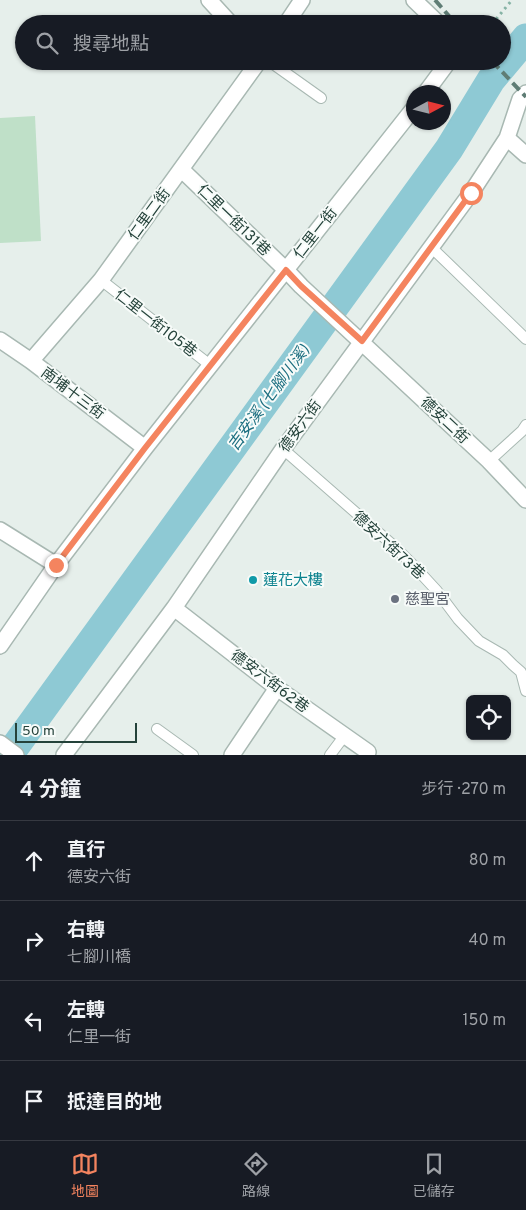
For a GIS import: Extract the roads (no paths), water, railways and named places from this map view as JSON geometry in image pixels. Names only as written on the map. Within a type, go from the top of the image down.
[{"type":"street","points":[[209,0],[223,15]]},
{"type":"street","points":[[292,15],[302,0]]},
{"type":"street","points":[[414,0],[430,15]]},
{"type":"street","name":"仁里二街","points":[[32,361],[101,280],[253,70]]},
{"type":"street","points":[[431,85],[442,70]]},
{"type":"street","name":"德安六街","points":[[64,755],[174,608],[283,449],[471,193],[507,138],[520,99],[526,93]]},
{"type":"street","name":"仁里一街","points":[[0,646],[56,565],[145,448],[406,118]]},
{"type":"street","points":[[507,138],[526,155]]},
{"type":"street","name":"仁里一街131巷","points":[[182,170],[301,286]]},
{"type":"street","name":"德安二街","points":[[301,286],[489,461],[526,500]]},
{"type":"street","name":"南埔十三街","points":[[0,340],[32,361],[145,448]]},
{"type":"street","points":[[0,530],[56,565]]},
{"type":"street","name":"德安六街62巷","points":[[174,608],[277,688],[368,752]]},
{"type":"street","points":[[232,755],[277,688]]},
{"type":"street","points":[[0,743],[16,755]]},
{"type":"lane","points":[[282,70],[321,98]]},
{"type":"lane","points":[[431,247],[526,339]]},
{"type":"lane","name":"仁里一街105巷","points":[[101,280],[210,365]]},
{"type":"lane","points":[[489,461],[522,431],[526,425]]},
{"type":"lane","name":"德安六街73巷","points":[[283,449],[395,547],[437,591],[458,619],[480,641],[503,655],[521,672],[526,691]]},
{"type":"lane","points":[[157,729],[193,755]]},
{"type":"lane","points":[[330,755],[345,735]]},
{"type":"waterway","name":"吉安溪 (七腳川溪)","points":[[511,56],[526,38]]},
{"type":"waterway","name":"吉安溪 (七腳川溪)","points":[[9,755],[449,149],[491,80],[499,70]]},
{"type":"railway","points":[[435,0],[448,15]]},
{"type":"railway","points":[[500,70],[526,97]]},
{"type":"place","name":"蓮花大樓","points":[[253,580]]},
{"type":"place","name":"慈聖宮","points":[[395,599]]}]
